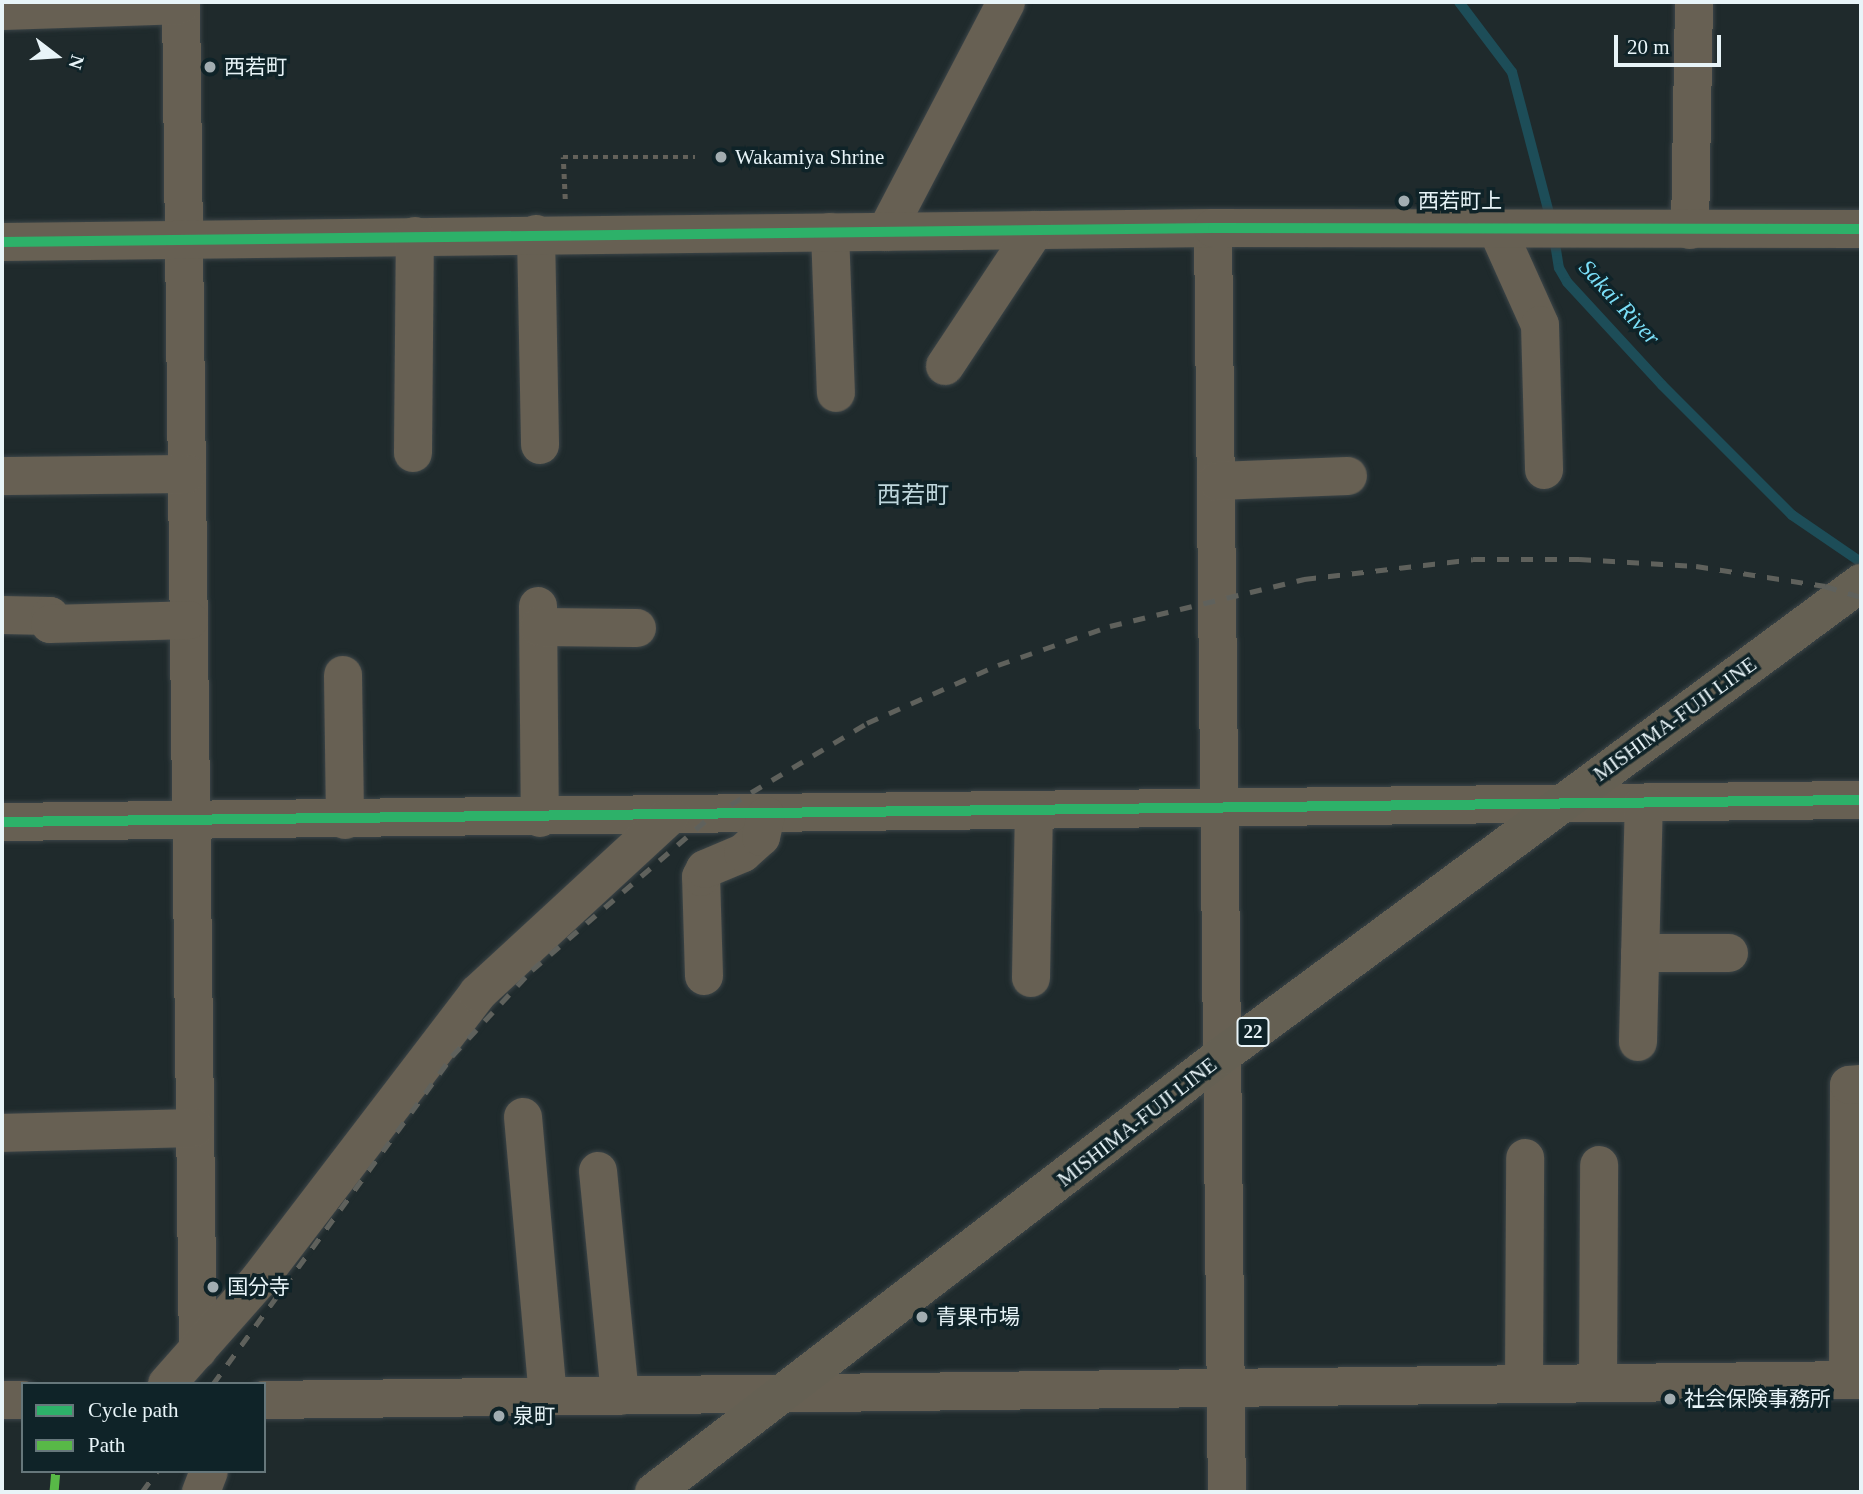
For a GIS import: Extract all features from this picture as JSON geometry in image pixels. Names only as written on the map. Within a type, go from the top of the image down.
[{"type":"main road","name":"MISHIMA-FUJI LINE","points":[[654,1492],[792,1391],[1222,1056],[1861,583]]},
{"type":"street","points":[[1690,230],[1694,2]]},
{"type":"street","points":[[2,10],[181,4],[198,1350]]},
{"type":"street","points":[[886,232],[998,4]]},
{"type":"street","points":[[1496,227],[1540,324],[1544,470]]},
{"type":"street","points":[[2,242],[551,233],[1213,228],[1861,229]]},
{"type":"street","points":[[1213,228],[1227,1492]]},
{"type":"street","points":[[945,366],[1035,230]]},
{"type":"street","points":[[830,232],[836,393]]},
{"type":"street","points":[[540,445],[551,233]]},
{"type":"street","points":[[413,453],[415,236]]},
{"type":"street","points":[[2,477],[187,474]]},
{"type":"street","points":[[1217,481],[1348,476]]},
{"type":"street","points":[[2,615],[50,616],[50,624],[189,620]]},
{"type":"street","points":[[540,818],[538,617],[637,628]]},
{"type":"street","points":[[342,674],[345,820]]},
{"type":"street","points":[[2,822],[1218,811],[1561,803],[1861,800]]},
{"type":"street","points":[[1638,1041],[1644,803]]},
{"type":"street","points":[[1031,978],[1034,813]]},
{"type":"street","points":[[169,1382],[258,1281],[478,993],[670,816]]},
{"type":"street","points":[[704,976],[701,877],[705,869],[743,853],[761,837],[766,816]]},
{"type":"street","points":[[1640,953],[1729,953]]},
{"type":"street","points":[[266,1400],[792,1391],[1227,1391],[1855,1380],[1849,1085],[1861,1084]]},
{"type":"street","points":[[523,1117],[548,1397]]},
{"type":"street","points":[[2,1133],[195,1128]]},
{"type":"street","points":[[1524,1384],[1525,1158]]},
{"type":"street","points":[[1598,1383],[1599,1165]]},
{"type":"street","points":[[598,1171],[620,1396]]},
{"type":"street","points":[[2,1400],[21,1400]]},
{"type":"street","points":[[201,1492],[208,1473]]},
{"type":"path","points":[[551,233],[563,157],[695,157]]},
{"type":"waterway","name":"Sakai River","points":[[1459,2],[1512,72],[1551,221]]},
{"type":"waterway","name":"Sakai River","points":[[1554,237],[1559,268],[1567,282],[1662,385],[1792,515],[1861,562]]},
{"type":"railway","points":[[214,1382],[452,1056],[532,970],[710,817],[867,723],[998,665],[1110,626],[1304,579],[1473,559],[1579,559],[1696,566],[1825,586],[1861,597]]},
{"type":"railway","points":[[142,1492],[156,1473]]},
{"type":"marked path","points":[[54,1492],[56,1473]]},
{"type":"cycle path","points":[[2,242],[1213,228],[1861,229]]},
{"type":"cycle path","points":[[2,822],[1861,800]]},
{"type":"place","name":"西若町","points":[[210,67]]},
{"type":"place","name":"Wakamiya Shrine","points":[[721,157]]},
{"type":"place","name":"西若町上","points":[[1404,201]]},
{"type":"place","name":"国分寺","points":[[213,1287]]},
{"type":"place","name":"青果市場","points":[[922,1317]]},
{"type":"place","name":"社会保険事務所","points":[[1670,1399]]},
{"type":"place","name":"泉町","points":[[499,1416]]},
{"type":"district","name":"西若町","points":[[913,496]]}]
